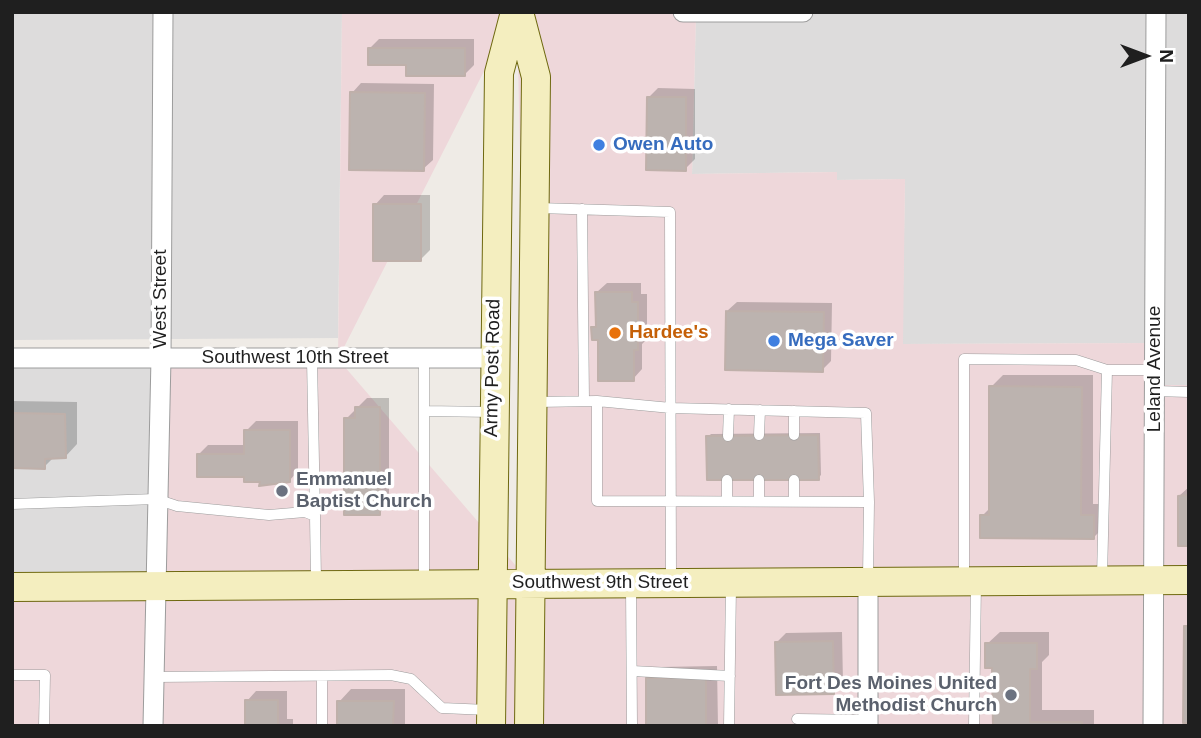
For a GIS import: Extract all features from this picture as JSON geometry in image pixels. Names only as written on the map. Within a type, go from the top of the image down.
[{"type":"main road","name":"Army Post Road","points":[[517,12],[536,77],[529,726]]},
{"type":"main road","name":"Army Post Road","points":[[491,718],[493,358],[499,73],[517,12]]},
{"type":"main road","name":"Southwest 9th Street","points":[[12,587],[1189,580]]},
{"type":"street","name":"West Street","points":[[153,726],[161,358],[163,12]]},
{"type":"street","points":[[683,12],[803,12]]},
{"type":"street","name":"Leland Avenue","points":[[1153,725],[1156,12]]},
{"type":"street","name":"Southwest 10th Street","points":[[12,358],[493,358]]},
{"type":"street","points":[[868,582],[868,723]]},
{"type":"lane","points":[[534,208],[670,212],[671,582]]},
{"type":"lane","points":[[582,209],[584,401]]},
{"type":"lane","points":[[424,358],[424,584]]},
{"type":"lane","points":[[312,359],[316,585]]},
{"type":"lane","points":[[974,726],[964,359],[1076,360],[1107,370],[1155,370]]},
{"type":"lane","points":[[1102,581],[1107,370]]},
{"type":"lane","points":[[1155,391],[1189,392]]},
{"type":"lane","points":[[532,402],[597,401],[671,408],[866,412],[868,582]]},
{"type":"lane","points":[[597,401],[597,501],[869,502]]},
{"type":"lane","points":[[728,436],[729,409]]},
{"type":"lane","points":[[759,435],[760,410]]},
{"type":"lane","points":[[424,411],[493,412]]},
{"type":"lane","points":[[794,411],[794,435]]},
{"type":"lane","points":[[727,480],[727,501]]},
{"type":"lane","points":[[759,480],[759,501]]},
{"type":"lane","points":[[794,480],[794,501]]},
{"type":"lane","points":[[12,503],[156,499],[177,506],[269,514],[305,512],[315,516]]},
{"type":"lane","points":[[631,582],[632,726]]},
{"type":"lane","points":[[729,726],[731,582]]},
{"type":"lane","points":[[632,671],[730,676]]},
{"type":"lane","points":[[12,675],[45,675],[44,726]]},
{"type":"lane","points":[[154,677],[391,675],[411,680],[442,708],[491,718]]},
{"type":"lane","points":[[321,726],[322,676]]},
{"type":"lane","points":[[797,719],[868,723]]},
{"type":"lane","points":[[1148,726],[1153,725]]},
{"type":"shaded area","points":[[12,12],[342,12],[338,338],[12,340]]},
{"type":"shaded area","points":[[342,12],[514,12],[338,359]]},
{"type":"shaded area","points":[[517,12],[696,13],[692,174],[837,172],[837,180],[905,179],[903,344],[1155,343],[1155,385],[1189,385],[1189,726],[12,726],[12,587],[155,586],[161,358],[338,359],[529,581]]},
{"type":"shaded area","points":[[683,12],[1189,12],[1189,385],[1155,385],[1155,343],[902,344],[905,179],[837,180],[836,172],[692,174],[696,13]]},
{"type":"shaded area","points":[[12,358],[161,358],[155,586],[12,587]]},
{"type":"building","points":[[368,48],[465,48],[465,76],[406,76],[406,65],[368,65]]},
{"type":"building","points":[[350,92],[425,93],[424,171],[349,170]]},
{"type":"building","points":[[647,97],[686,97],[686,171],[646,170]]},
{"type":"building","points":[[373,204],[421,204],[421,261],[373,261]]},
{"type":"building","name":"Hardee's","points":[[595,292],[632,292],[632,302],[638,302],[638,350],[634,350],[634,381],[598,381],[598,340],[592,340],[591,327],[596,327]]},
{"type":"building","name":"Mega Saver","points":[[726,311],[824,312],[823,372],[725,370]]},
{"type":"building","points":[[989,386],[1082,387],[1081,515],[1094,515],[1094,539],[980,538],[980,515],[989,515]]},
{"type":"building","points":[[355,407],[380,407],[380,515],[344,515],[344,418],[355,418]]},
{"type":"building","points":[[12,413],[65,414],[66,458],[45,459],[45,469],[12,468]]},
{"type":"building","points":[[244,430],[290,430],[290,482],[259,486],[260,482],[244,482],[244,477],[197,477],[197,454],[244,454]]},
{"type":"building","points":[[818,435],[819,480],[707,480],[706,436]]},
{"type":"building","points":[[1189,495],[1189,546],[1178,546],[1178,496]]},
{"type":"building","points":[[1184,626],[1189,626],[1189,723],[1183,723]]},
{"type":"building","points":[[833,641],[834,694],[776,695],[775,642]]},
{"type":"building","name":"Fort Des Moines United Methodist Church","points":[[985,643],[1037,643],[1037,669],[1030,669],[1030,722],[1082,722],[1082,726],[993,726],[992,668],[985,668]]},
{"type":"building","points":[[646,678],[706,678],[706,726],[646,726]]},
{"type":"building","points":[[245,700],[278,700],[278,726],[245,726]]},
{"type":"building","points":[[337,701],[394,701],[393,726],[337,726]]},
{"type":"place","name":"Owen Auto","points":[[599,145]]},
{"type":"place","name":"Hardee's","points":[[615,333]]},
{"type":"place","name":"Mega Saver","points":[[774,341]]},
{"type":"place","name":"Emmanuel Baptist Church","points":[[282,491]]},
{"type":"place","name":"Fort Des Moines United Methodist Church","points":[[1011,695]]}]
